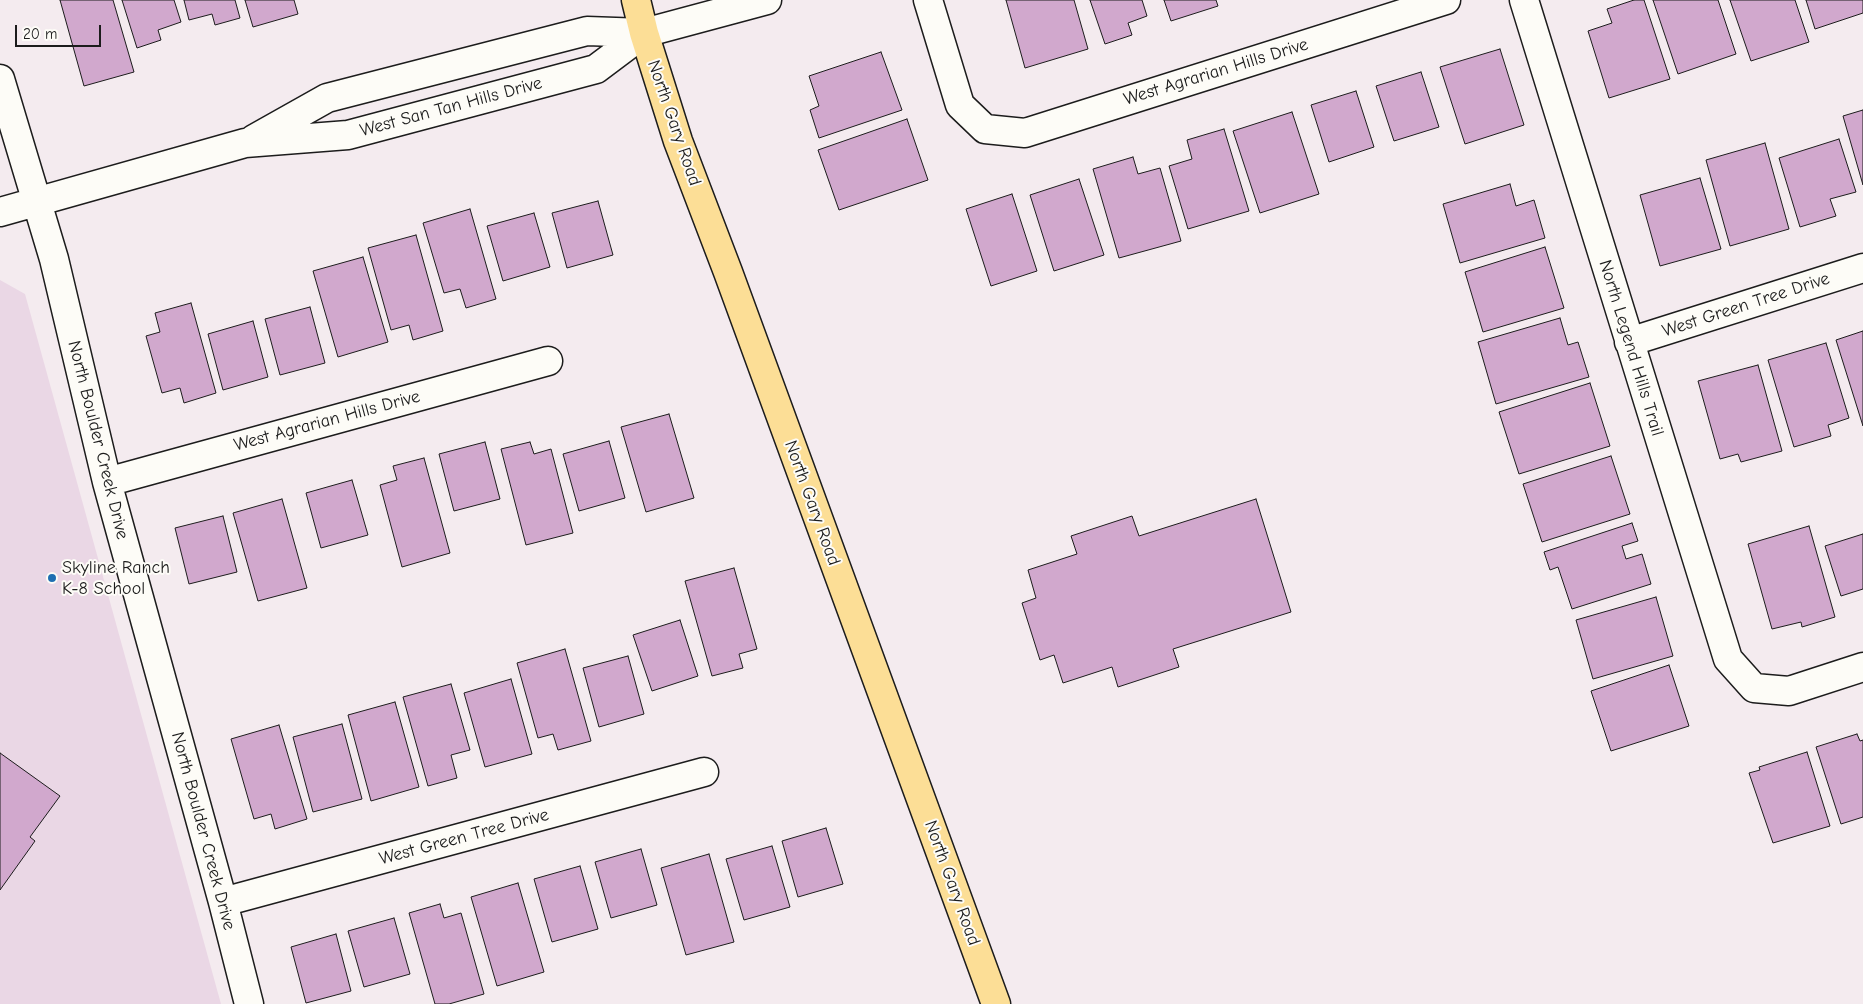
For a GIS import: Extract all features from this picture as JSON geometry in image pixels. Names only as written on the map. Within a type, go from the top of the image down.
[{"type":"main road","name":"North Gary Road","points":[[636,0],[644,33],[678,141],[732,282],[996,1004]]},
{"type":"street","name":"West San Tan Hills Drive","points":[[245,144],[327,98],[587,31],[644,33],[767,0]]},
{"type":"street","name":"West Agrarian Hills Drive","points":[[928,0],[960,105],[986,129],[1025,132],[1446,0]]},
{"type":"street","name":"North Legend Hills Trail","points":[[1524,0],[1728,659],[1754,688],[1789,691],[1863,667]]},
{"type":"street","name":"West San Tan Hills Drive","points":[[0,212],[245,144],[348,135],[596,69],[644,33]]},
{"type":"street","name":"North Boulder Creek Drive","points":[[0,79],[54,259],[107,482],[223,902],[249,1004]]},
{"type":"street","name":"West Green Tree Drive","points":[[1629,342],[1863,268]]},
{"type":"street","name":"West Agrarian Hills Drive","points":[[107,482],[548,361]]},
{"type":"street","name":"West Green Tree Drive","points":[[223,902],[704,772]]},
{"type":"shaded area","name":"Skyline Ranch K-8 School","points":[[0,280],[25,294],[221,1004],[0,1004]]},
{"type":"building","points":[[60,0],[113,0],[134,72],[84,86]]},
{"type":"building","points":[[122,0],[174,0],[181,22],[158,30],[161,40],[137,48]]},
{"type":"building","points":[[184,0],[235,0],[240,18],[215,25],[212,14],[189,20]]},
{"type":"building","points":[[245,0],[294,0],[298,14],[253,27]]},
{"type":"building","points":[[1006,0],[1074,0],[1088,49],[1025,68]]},
{"type":"building","points":[[1090,0],[1142,0],[1147,16],[1128,23],[1132,35],[1105,44]]},
{"type":"building","points":[[1164,0],[1216,0],[1218,6],[1171,21]]},
{"type":"building","points":[[1634,0],[1644,0],[1670,79],[1609,98],[1588,31],[1612,23],[1607,9]]},
{"type":"building","points":[[1653,0],[1718,0],[1736,54],[1678,74]]},
{"type":"building","points":[[1730,0],[1795,0],[1809,42],[1751,61]]},
{"type":"building","points":[[1806,0],[1863,0],[1863,13],[1815,29]]},
{"type":"building","points":[[1500,49],[1524,125],[1465,144],[1440,67]]},
{"type":"building","points":[[881,52],[902,110],[819,138],[810,110],[819,106],[809,76]]},
{"type":"building","points":[[1421,72],[1439,127],[1394,141],[1376,86]]},
{"type":"building","points":[[1356,91],[1374,147],[1329,162],[1311,105]]},
{"type":"building","points":[[1863,110],[1863,185],[1843,116]]},
{"type":"building","points":[[1292,112],[1319,194],[1260,213],[1233,131]]},
{"type":"building","points":[[907,119],[928,180],[839,210],[818,150]]},
{"type":"building","points":[[1224,129],[1249,211],[1188,229],[1169,166],[1192,159],[1187,140]]},
{"type":"building","points":[[1839,139],[1856,192],[1830,199],[1836,216],[1800,227],[1779,158]]},
{"type":"building","points":[[1765,143],[1789,229],[1730,246],[1706,160]]},
{"type":"building","points":[[1133,157],[1138,174],[1160,168],[1181,241],[1119,258],[1093,169]]},
{"type":"building","points":[[1700,178],[1721,249],[1660,266],[1640,195]]},
{"type":"building","points":[[1079,179],[1104,255],[1054,271],[1030,195]]},
{"type":"building","points":[[1510,184],[1516,206],[1534,200],[1545,238],[1460,263],[1443,204]]},
{"type":"building","points":[[1012,194],[1037,271],[991,286],[966,209]]},
{"type":"building","points":[[598,201],[613,255],[567,268],[552,213]]},
{"type":"building","points":[[470,209],[496,299],[466,308],[460,289],[444,293],[423,223]]},
{"type":"building","points":[[534,213],[550,267],[503,281],[487,226]]},
{"type":"building","points":[[416,235],[443,331],[413,340],[409,325],[391,330],[368,248]]},
{"type":"building","points":[[1545,247],[1564,308],[1483,332],[1465,272]]},
{"type":"building","points":[[363,257],[388,342],[338,357],[313,271]]},
{"type":"building","points":[[191,303],[216,393],[184,403],[180,388],[162,393],[146,336],[160,332],[155,313]]},
{"type":"building","points":[[310,307],[325,363],[280,375],[265,319]]},
{"type":"building","points":[[1560,318],[1568,345],[1578,342],[1589,377],[1496,404],[1478,342]]},
{"type":"building","points":[[253,321],[268,377],[223,390],[208,334]]},
{"type":"building","points":[[1863,331],[1863,426],[1836,340]]},
{"type":"building","points":[[1826,343],[1849,418],[1828,425],[1831,436],[1794,447],[1768,360]]},
{"type":"building","points":[[1758,365],[1782,451],[1741,462],[1738,454],[1720,459],[1698,381]]},
{"type":"building","points":[[1590,383],[1610,446],[1519,474],[1499,412]]},
{"type":"building","points":[[669,414],[694,498],[646,512],[621,427]]},
{"type":"building","points":[[609,441],[625,498],[579,511],[563,454]]},
{"type":"building","points":[[485,442],[500,499],[454,511],[439,454]]},
{"type":"building","points":[[530,442],[534,454],[551,449],[573,533],[526,545],[501,449]]},
{"type":"building","points":[[1611,456],[1630,514],[1542,542],[1523,484]]},
{"type":"building","points":[[424,458],[450,553],[402,567],[380,485],[397,480],[393,466]]},
{"type":"building","points":[[352,480],[368,535],[321,548],[306,493]]},
{"type":"building","points":[[282,499],[307,588],[258,601],[233,513]]},
{"type":"building","points":[[1256,499],[1291,612],[1173,649],[1179,667],[1118,687],[1112,667],[1063,683],[1054,655],[1040,660],[1022,603],[1036,598],[1028,570],[1077,554],[1071,536],[1132,516],[1139,536]]},
{"type":"building","points":[[223,516],[237,572],[189,584],[175,528]]},
{"type":"building","points":[[1632,523],[1638,541],[1622,546],[1626,559],[1642,554],[1651,584],[1572,609],[1558,567],[1550,570],[1544,552]]},
{"type":"building","points":[[1809,526],[1835,617],[1802,627],[1801,622],[1772,629],[1748,544]]},
{"type":"building","points":[[1863,534],[1863,589],[1841,596],[1825,546]]},
{"type":"building","points":[[734,568],[757,649],[739,654],[743,668],[712,676],[685,581]]},
{"type":"building","points":[[1656,597],[1673,656],[1593,679],[1576,620]]},
{"type":"building","points":[[680,620],[698,676],[652,691],[633,635]]},
{"type":"building","points":[[565,649],[591,741],[558,750],[553,734],[538,738],[517,663]]},
{"type":"building","points":[[628,656],[644,714],[599,727],[583,668]]},
{"type":"building","points":[[1669,665],[1689,726],[1611,751],[1591,691]]},
{"type":"building","points":[[511,679],[532,754],[485,767],[464,693]]},
{"type":"building","points":[[451,684],[470,750],[451,755],[457,778],[428,786],[403,697]]},
{"type":"building","points":[[395,702],[419,787],[371,801],[348,715]]},
{"type":"building","points":[[342,724],[362,799],[313,812],[293,737]]},
{"type":"building","points":[[279,725],[307,819],[275,829],[271,814],[254,819],[231,739]]},
{"type":"building","points":[[1857,734],[1860,741],[1863,740],[1863,817],[1841,824],[1816,747]]},
{"type":"building","points":[[1807,752],[1830,826],[1773,843],[1749,773],[1760,770],[1759,767]]},
{"type":"building","points":[[0,753],[60,796],[30,837],[35,841],[0,890]]},
{"type":"building","points":[[826,828],[843,884],[798,897],[782,841]]},
{"type":"building","points":[[772,846],[790,907],[744,920],[726,859]]},
{"type":"building","points":[[641,849],[657,905],[611,918],[595,862]]},
{"type":"building","points":[[709,854],[734,942],[686,955],[661,868]]},
{"type":"building","points":[[580,866],[598,929],[552,942],[534,879]]},
{"type":"building","points":[[518,883],[544,972],[497,986],[471,897]]},
{"type":"building","points":[[440,904],[444,918],[461,913],[484,994],[449,1004],[435,1004],[409,913]]},
{"type":"building","points":[[394,918],[410,974],[364,987],[348,931]]},
{"type":"building","points":[[336,934],[351,991],[306,1003],[291,947]]},
{"type":"place","name":"Skyline Ranch K-8 School","points":[[52,578]]}]
